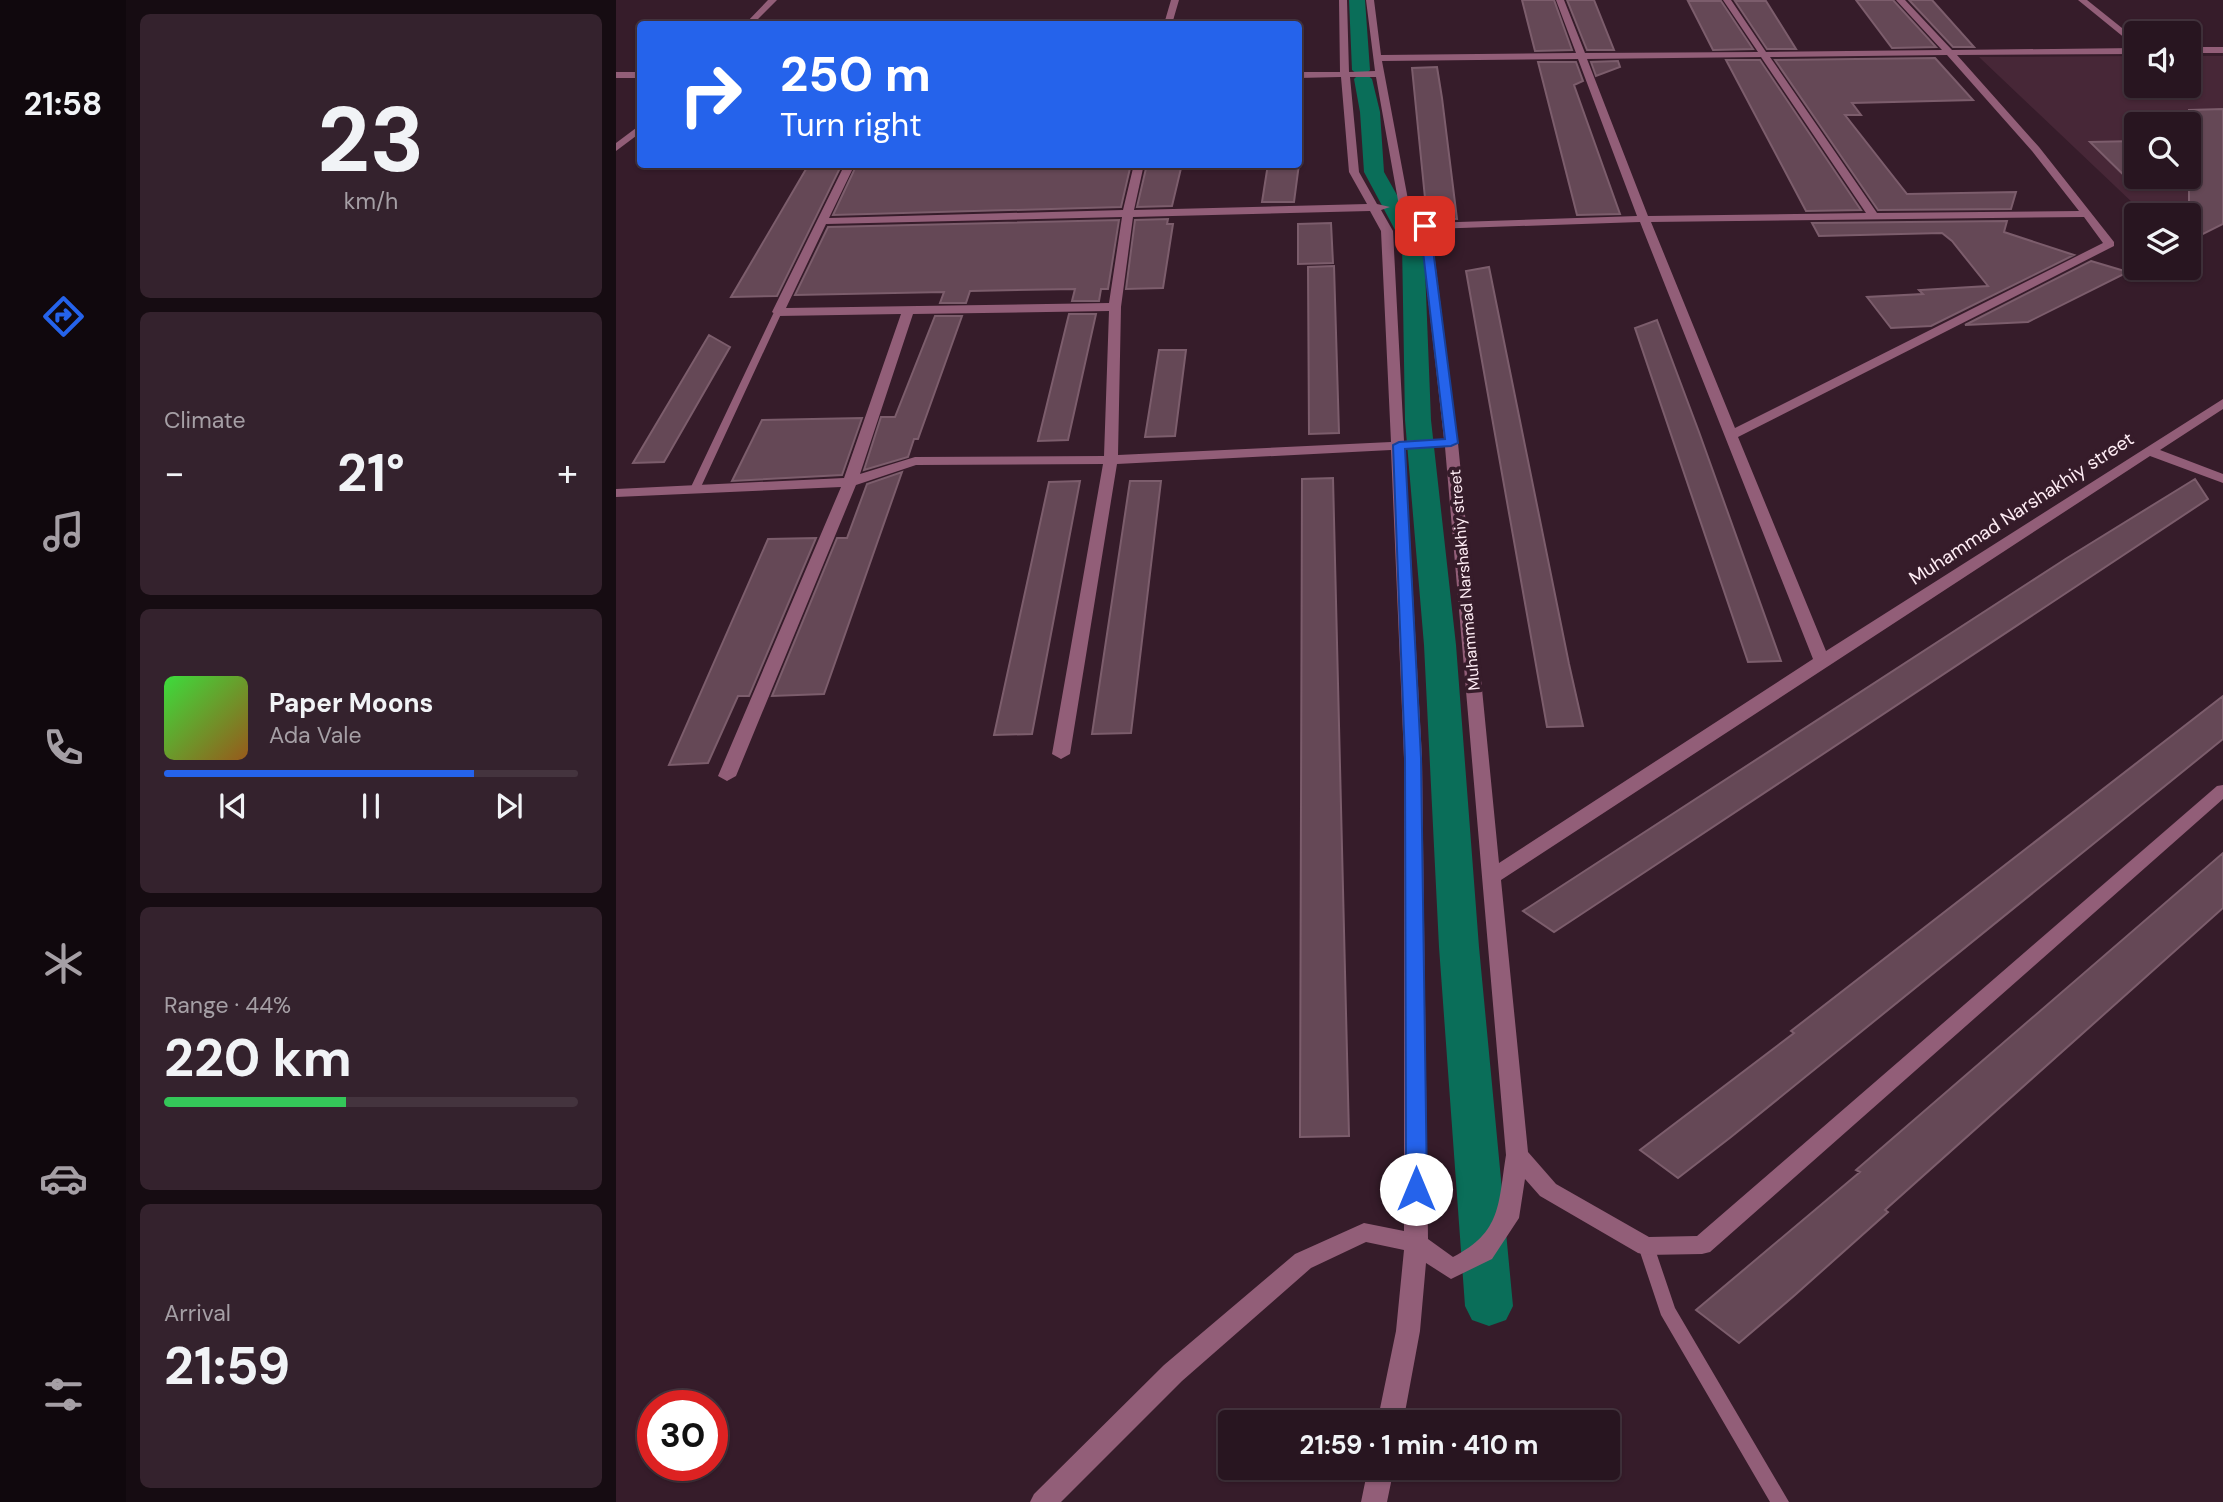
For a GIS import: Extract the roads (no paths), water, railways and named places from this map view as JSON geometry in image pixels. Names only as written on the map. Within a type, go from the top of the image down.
[{"type":"street","points":[[752,21],[773,0]]},
{"type":"street","points":[[1169,21],[1175,0]]},
{"type":"street","points":[[1343,0],[1345,75],[1354,172],[1376,207],[1387,231],[1413,758],[1416,1243],[1408,1331],[1393,1410]]},
{"type":"street","points":[[1370,0],[1378,66],[1404,206],[1425,226],[1643,219],[2088,214]]},
{"type":"street","points":[[1560,0],[1643,219],[1822,660]]},
{"type":"street","points":[[1727,0],[1874,216]]},
{"type":"street","points":[[1731,435],[2110,244],[2088,214],[1950,52],[1900,0]]},
{"type":"street","points":[[2082,0],[2124,34]]},
{"type":"street","points":[[2201,50],[2223,50]]},
{"type":"street","points":[[1302,75],[1345,75],[1378,66],[1580,56],[2124,51]]},
{"type":"street","points":[[616,75],[637,75]]},
{"type":"street","points":[[616,148],[637,130]]},
{"type":"street","points":[[848,168],[778,312],[1115,307]]},
{"type":"street","points":[[1061,754],[1111,460],[1115,307],[1128,214],[1138,168]]},
{"type":"street","points":[[825,220],[1404,206]]},
{"type":"street","name":"Muhammad Narshakhiy street","points":[[1416,1243],[1451,1269],[1483,1252],[1507,1218],[1517,1155],[1451,443],[1425,226]]},
{"type":"street","points":[[727,776],[850,482],[908,310]]},
{"type":"street","name":"Muhammad Narshakhiy street","points":[[1490,878],[1822,660],[2223,403]]},
{"type":"street","points":[[616,493],[850,482],[915,461],[1111,460],[1451,443]]},
{"type":"street","points":[[2150,451],[2223,479]]},
{"type":"street","points":[[1517,1155],[1548,1190],[1646,1246],[1702,1245],[2223,789]]},
{"type":"street","points":[[1043,1502],[1173,1373],[1303,1261],[1364,1231],[1416,1243]]},
{"type":"street","points":[[1374,1502],[1379,1480]]},
{"type":"lane","points":[[695,489],[778,312]]},
{"type":"lane","points":[[1646,1246],[1667,1310],[1780,1502]]},
{"type":"waterway","points":[[1357,0],[1361,70]]},
{"type":"waterway","points":[[1363,79],[1370,112],[1374,172],[1413,243],[1418,420],[1440,645],[1459,947],[1489,1306]]}]
